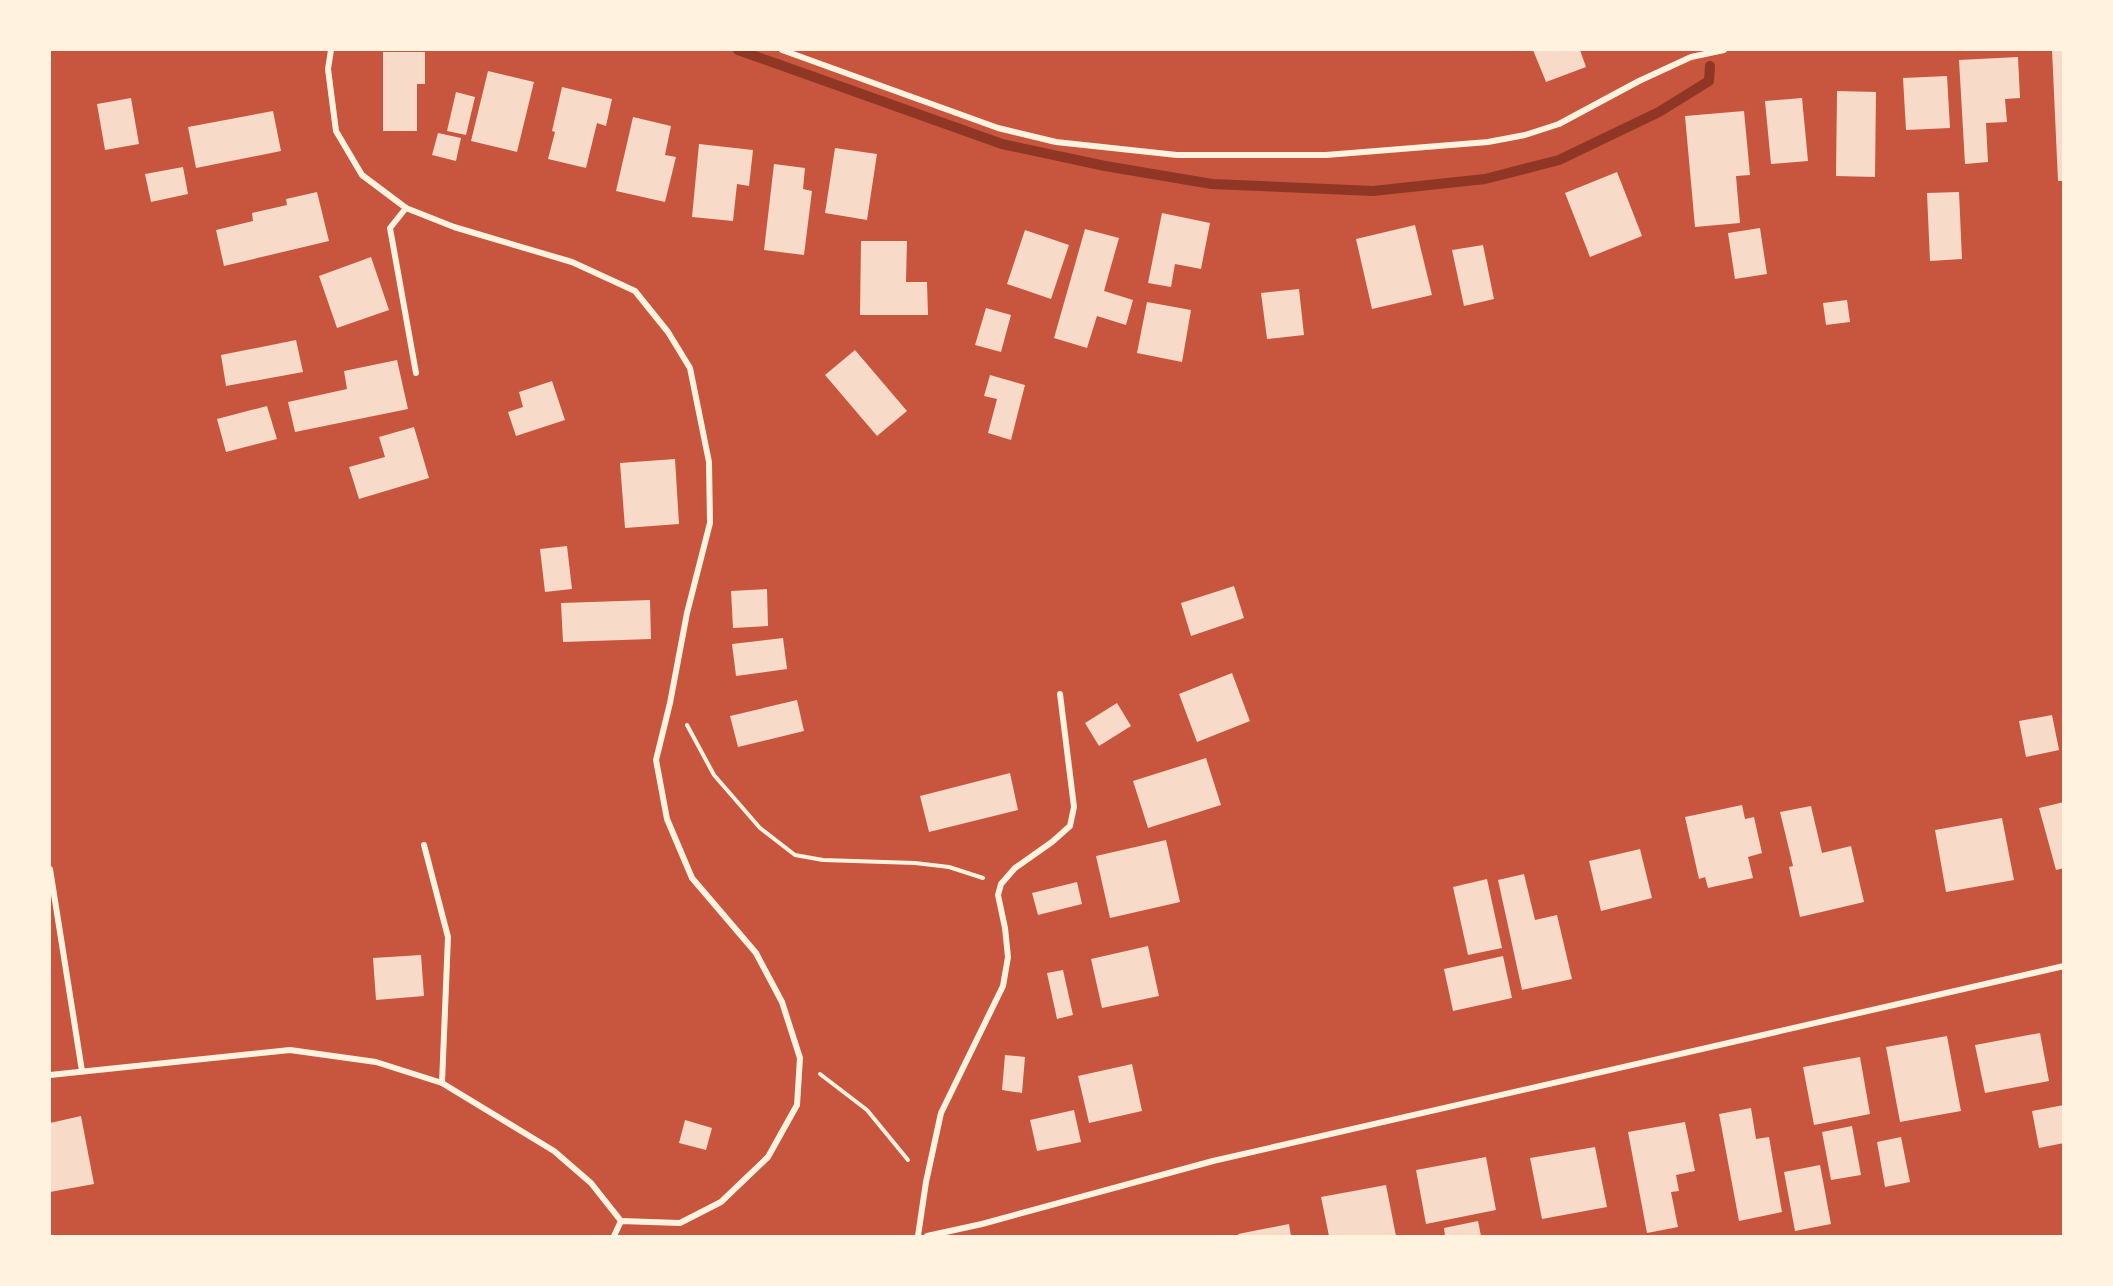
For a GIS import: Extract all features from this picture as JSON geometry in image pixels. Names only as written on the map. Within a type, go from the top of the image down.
[{"type":"street","points":[[50,1075],[290,1050],[376,1062],[442,1083],[554,1151],[591,1183],[621,1221],[680,1223],[721,1202],[768,1157],[797,1105],[800,1058],[782,1002],[756,953],[692,878],[667,819],[656,760],[670,703],[687,613],[710,523],[710,462],[690,368],[668,332],[635,291],[572,262],[454,227],[406,208],[362,175],[336,131],[328,69],[331,50]]},
{"type":"street","points":[[782,50],[998,128],[1056,142],[1177,155],[1326,155],[1488,142],[1525,135],[1559,124],[1691,57],[1724,50]]},
{"type":"street","points":[[406,208],[390,228],[416,373]]},
{"type":"street","points":[[918,1236],[940,1113],[1003,986],[1008,957],[998,895],[1001,884],[1015,868],[1071,826],[1074,807],[1060,694]]},
{"type":"street","points":[[424,845],[448,937],[442,1083]]},
{"type":"street","points":[[50,869],[82,1071]]},
{"type":"street","points":[[927,1236],[982,1224],[1213,1161],[2064,966]]},
{"type":"street","points":[[614,1236],[621,1221]]},
{"type":"path","points":[[670,703],[691,730],[714,775],[760,828],[795,855],[823,860],[915,863],[948,867],[1001,884]]},
{"type":"path","points":[[800,1058],[867,1110],[926,1182]]},
{"type":"building","points":[[1533,50],[1580,50],[1586,67],[1546,82]]},
{"type":"building","points":[[2052,50],[2064,50],[2064,181],[2058,181]]},
{"type":"building","points":[[383,52],[425,52],[425,84],[417,84],[417,131],[383,131]]},
{"type":"building","points":[[2018,57],[2020,98],[2005,99],[2007,122],[1986,123],[1988,162],[1965,164],[1959,60]]},
{"type":"building","points":[[488,71],[534,82],[517,152],[471,141]]},
{"type":"building","points":[[1947,76],[1950,128],[1906,130],[1903,78]]},
{"type":"building","points":[[562,87],[612,99],[606,126],[597,123],[586,168],[548,159]]},
{"type":"building","points":[[1837,91],[1876,92],[1875,177],[1836,176]]},
{"type":"building","points":[[456,92],[475,97],[466,135],[447,131]]},
{"type":"building","points":[[131,98],[139,144],[105,150],[97,104]]},
{"type":"building","points":[[1802,98],[1808,161],[1771,164],[1765,101]]},
{"type":"building","points":[[273,111],[281,151],[196,168],[188,127]]},
{"type":"building","points":[[1744,111],[1750,175],[1736,176],[1740,223],[1695,227],[1685,116]]},
{"type":"building","points":[[633,117],[671,126],[665,155],[676,157],[665,202],[616,191]]},
{"type":"building","points":[[438,133],[461,138],[456,161],[432,155]]},
{"type":"building","points":[[699,144],[753,150],[749,186],[737,184],[733,221],[692,217]]},
{"type":"building","points":[[835,148],[877,154],[867,220],[825,213]]},
{"type":"building","points":[[774,164],[805,168],[803,189],[812,191],[804,255],[764,250]]},
{"type":"building","points":[[183,167],[188,194],[151,202],[145,174]]},
{"type":"building","points":[[1617,172],[1642,236],[1590,257],[1565,193]]},
{"type":"building","points":[[317,192],[329,241],[224,266],[216,230],[253,221],[252,213],[287,205],[286,199]]},
{"type":"building","points":[[1959,192],[1962,259],[1930,261],[1927,193]]},
{"type":"building","points":[[1162,213],[1210,223],[1201,269],[1175,264],[1171,287],[1148,283]]},
{"type":"building","points":[[1415,225],[1432,295],[1372,309],[1356,239]]},
{"type":"building","points":[[1760,228],[1767,274],[1735,279],[1728,233]]},
{"type":"building","points":[[1085,229],[1119,238],[1104,291],[1133,300],[1126,325],[1097,316],[1087,348],[1054,338]]},
{"type":"building","points":[[1025,230],[1069,245],[1051,299],[1007,284]]},
{"type":"building","points":[[861,241],[907,241],[906,282],[927,282],[928,315],[860,315]]},
{"type":"building","points":[[1483,245],[1494,299],[1464,306],[1452,250]]},
{"type":"building","points":[[371,257],[389,310],[337,328],[319,276]]},
{"type":"building","points":[[1299,289],[1304,335],[1267,339],[1261,293]]},
{"type":"building","points":[[1847,300],[1850,322],[1826,325],[1823,303]]},
{"type":"building","points":[[1147,302],[1191,310],[1182,362],[1137,353]]},
{"type":"building","points":[[986,308],[1011,315],[1001,352],[975,345]]},
{"type":"building","points":[[296,340],[303,372],[226,386],[221,355]]},
{"type":"building","points":[[855,350],[907,411],[877,436],[825,375]]},
{"type":"building","points":[[397,360],[408,409],[295,432],[288,402],[347,389],[344,371]]},
{"type":"building","points":[[990,375],[1025,385],[1011,440],[988,433],[997,399],[984,396]]},
{"type":"building","points":[[552,381],[565,420],[516,436],[508,412],[523,407],[519,392]]},
{"type":"building","points":[[267,406],[277,439],[226,452],[217,419]]},
{"type":"building","points":[[414,427],[429,478],[359,499],[349,467],[385,457],[379,437]]},
{"type":"building","points":[[675,459],[679,524],[625,528],[620,463]]},
{"type":"building","points":[[567,546],[572,589],[545,592],[540,549]]},
{"type":"building","points":[[1234,586],[1244,618],[1191,636],[1181,603]]},
{"type":"building","points":[[767,589],[768,626],[733,628],[731,591]]},
{"type":"building","points":[[650,600],[651,639],[563,642],[561,603]]},
{"type":"building","points":[[783,638],[787,669],[736,676],[732,644]]},
{"type":"building","points":[[1232,673],[1250,721],[1197,742],[1179,694]]},
{"type":"building","points":[[797,700],[804,731],[738,747],[730,716]]},
{"type":"building","points":[[1117,703],[1131,726],[1099,746],[1085,723]]},
{"type":"building","points":[[2052,715],[2059,750],[2026,757],[2019,721]]},
{"type":"building","points":[[1206,758],[1221,805],[1148,828],[1133,781]]},
{"type":"building","points":[[1010,773],[1018,810],[929,832],[920,796]]},
{"type":"building","points":[[2064,802],[2064,868],[2056,870],[2039,808]]},
{"type":"building","points":[[1742,805],[1745,819],[1754,817],[1762,853],[1748,857],[1753,878],[1708,888],[1705,877],[1699,879],[1685,817]]},
{"type":"building","points":[[1811,806],[1822,853],[1851,846],[1864,902],[1800,917],[1789,867],[1793,866],[1780,812]]},
{"type":"building","points":[[2002,818],[2014,880],[1946,892],[1935,830]]},
{"type":"building","points":[[1166,840],[1180,902],[1110,918],[1096,856]]},
{"type":"building","points":[[1640,849],[1652,898],[1601,911],[1589,861]]},
{"type":"building","points":[[1524,874],[1535,920],[1557,915],[1572,979],[1522,990],[1498,880]]},
{"type":"building","points":[[1487,879],[1502,948],[1468,955],[1453,887]]},
{"type":"building","points":[[1077,882],[1082,904],[1038,915],[1032,893]]},
{"type":"building","points":[[1148,946],[1159,996],[1102,1008],[1091,959]]},
{"type":"building","points":[[421,955],[424,996],[376,1000],[373,958]]},
{"type":"building","points":[[1503,956],[1512,998],[1453,1011],[1444,969]]},
{"type":"building","points":[[1063,970],[1073,1015],[1057,1019],[1047,973]]},
{"type":"building","points":[[2040,1033],[2049,1081],[1985,1093],[1975,1045]]},
{"type":"building","points":[[1947,1036],[1961,1111],[1900,1122],[1886,1047]]},
{"type":"building","points":[[1005,1055],[1025,1057],[1022,1093],[1002,1090]]},
{"type":"building","points":[[1860,1057],[1870,1114],[1814,1125],[1803,1067]]},
{"type":"building","points":[[1132,1064],[1142,1111],[1089,1123],[1078,1076]]},
{"type":"building","points":[[2064,1105],[2064,1143],[2039,1148],[2032,1111]]},
{"type":"building","points":[[1751,1108],[1756,1139],[1769,1137],[1782,1212],[1739,1221],[1719,1114]]},
{"type":"building","points":[[1074,1110],[1081,1142],[1037,1151],[1030,1120]]},
{"type":"building","points":[[81,1116],[94,1184],[50,1192],[50,1123]]},
{"type":"building","points":[[685,1120],[712,1128],[706,1150],[679,1143]]},
{"type":"building","points":[[1685,1122],[1695,1171],[1676,1175],[1679,1191],[1671,1192],[1678,1227],[1647,1233],[1628,1132]]},
{"type":"building","points":[[1852,1126],[1861,1175],[1831,1180],[1822,1132]]},
{"type":"building","points":[[1901,1137],[1910,1182],[1885,1187],[1877,1142]]},
{"type":"building","points":[[1595,1147],[1607,1207],[1542,1219],[1530,1158]]},
{"type":"building","points":[[1486,1157],[1496,1210],[1426,1224],[1416,1170]]},
{"type":"building","points":[[1820,1165],[1831,1224],[1795,1231],[1784,1172]]},
{"type":"building","points":[[1386,1185],[1396,1236],[1329,1236],[1321,1197]]},
{"type":"building","points":[[1478,1221],[1481,1236],[1445,1236],[1444,1228]]},
{"type":"building","points":[[1289,1224],[1291,1236],[1239,1236],[1238,1234]]},
{"type":"waterway","points":[[738,50],[1002,144],[1105,166],[1212,184],[1373,191],[1485,179],[1559,160],[1659,112],[1709,81],[1710,66]]}]
